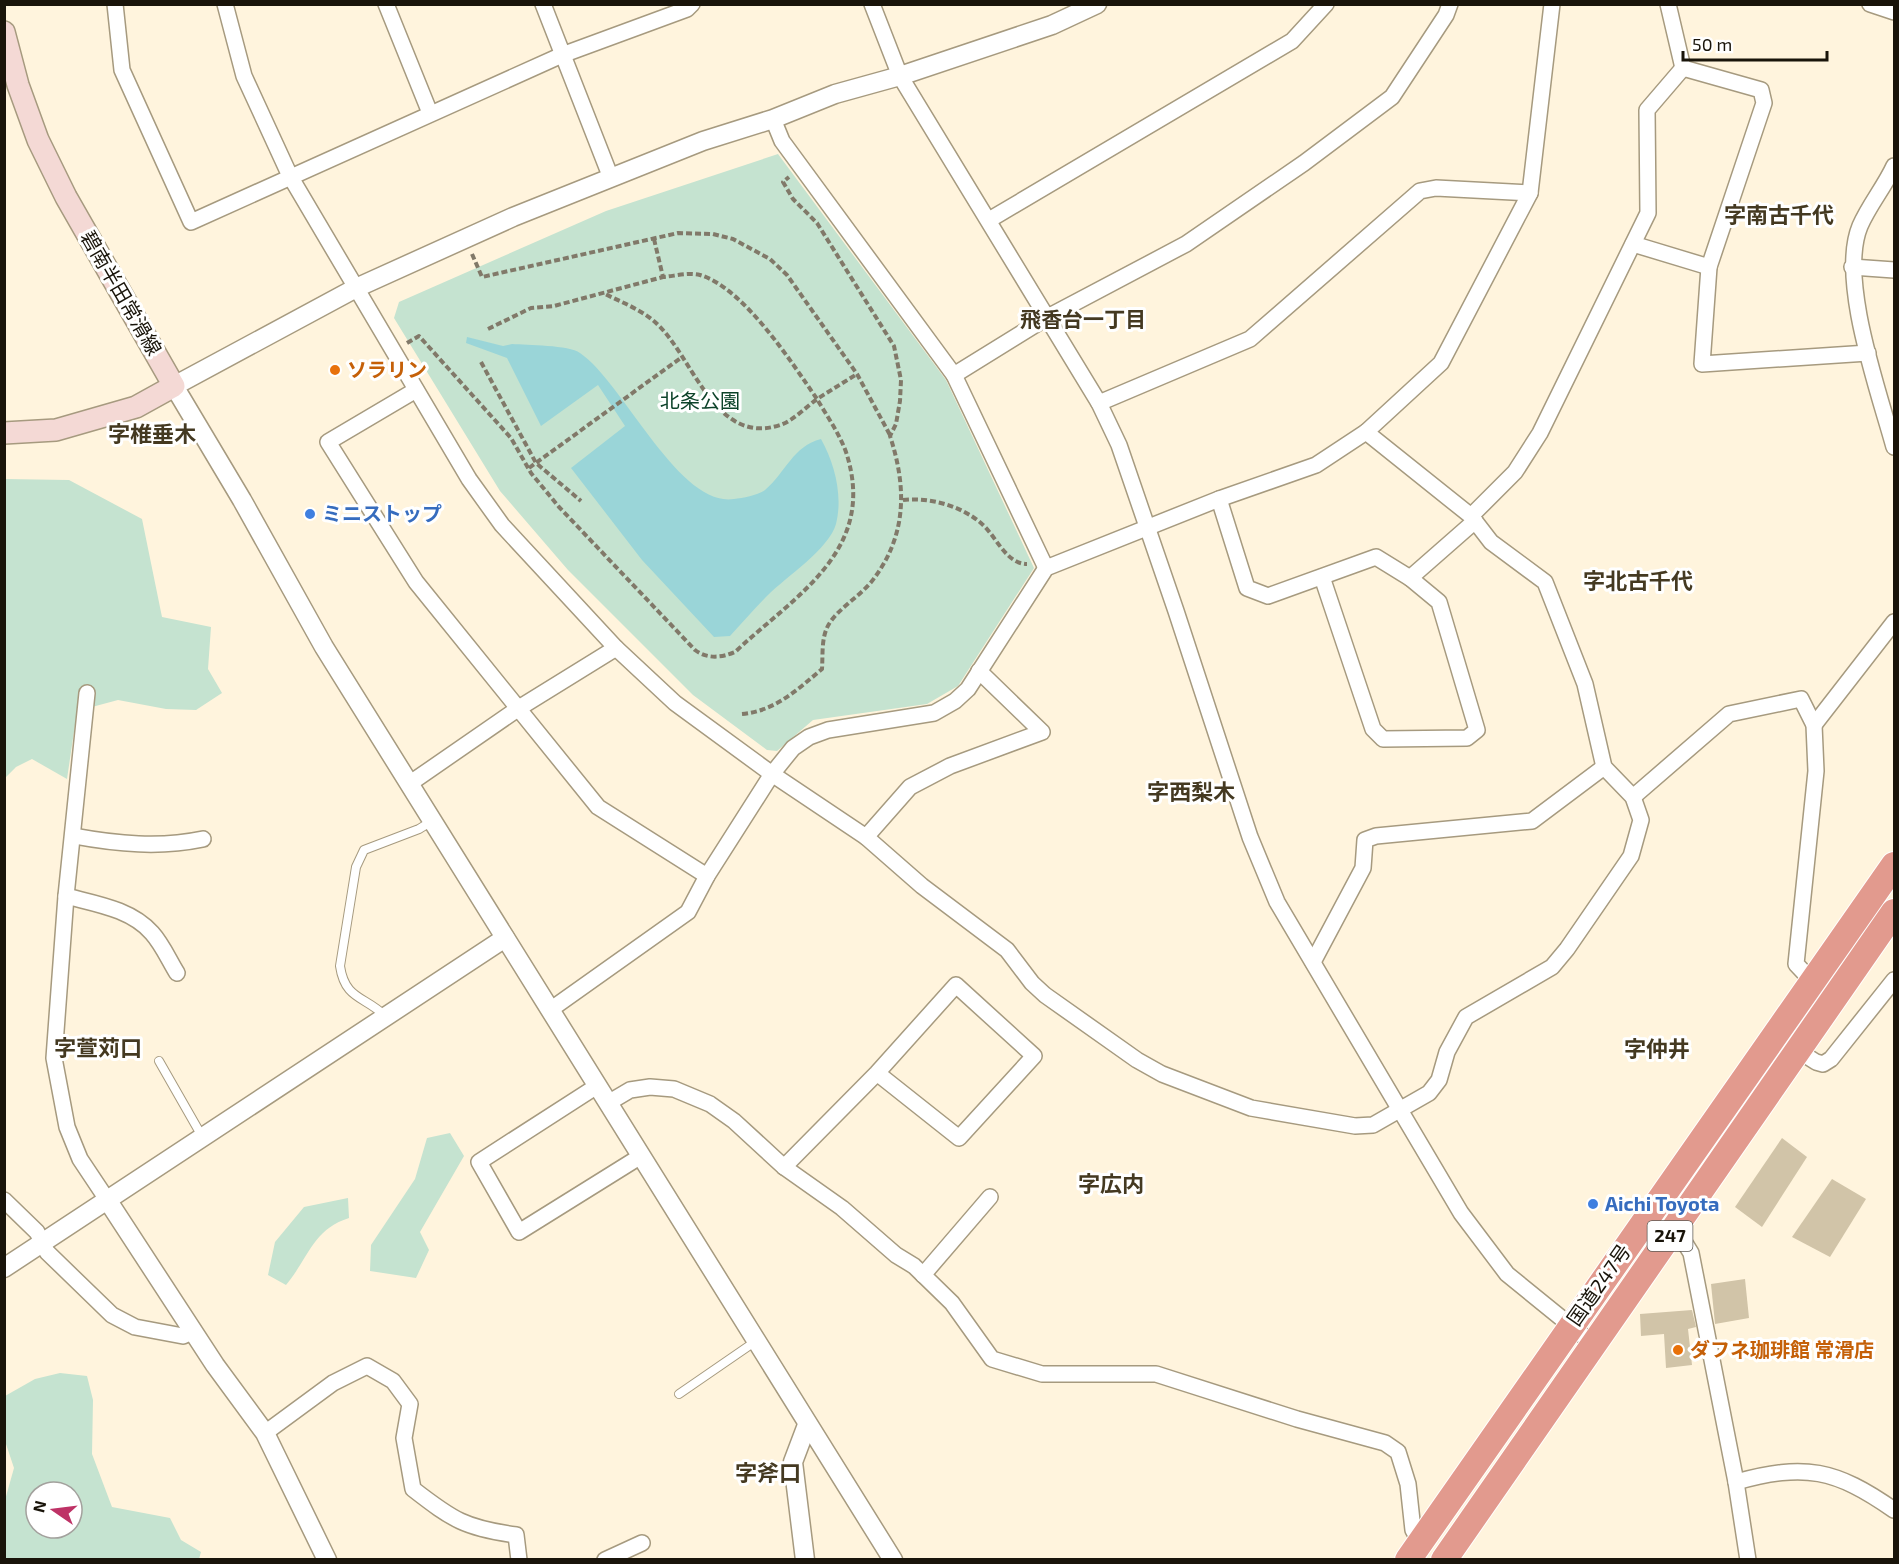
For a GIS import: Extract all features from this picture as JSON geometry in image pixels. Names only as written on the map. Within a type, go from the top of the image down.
[{"type":"highway","name":"国道247号","points":[[1414,1551],[1894,865]]},
{"type":"highway","name":"国道247号","points":[[1444,1560],[1894,912]]},
{"type":"main road","name":"碧南半田常滑線","points":[[4,32],[18,85],[38,140],[66,196],[174,386]]},
{"type":"main road","points":[[4,432],[56,430],[136,407],[174,386]]},
{"type":"street","points":[[115,4],[122,70],[191,222],[562,55],[687,9],[692,4]]},
{"type":"street","points":[[225,4],[244,76],[290,176],[469,479],[502,525],[616,648],[703,726],[867,837],[922,886],[1007,950],[1045,995],[1137,1060],[1162,1074],[1251,1108],[1355,1126],[1373,1125],[1429,1093],[1439,1080],[1447,1052],[1466,1017],[1552,966],[1567,949],[1631,856],[1641,820],[1633,797],[1604,767],[1585,684],[1545,582],[1491,542],[1473,519],[1366,432]]},
{"type":"street","points":[[386,4],[430,113]]},
{"type":"street","points":[[543,4],[611,178]]},
{"type":"street","points":[[872,4],[900,76],[1099,403],[1119,445],[1250,837],[1277,902],[1461,1213],[1507,1274],[1593,1343]]},
{"type":"street","points":[[893,1560],[324,647],[242,500],[174,386],[356,288],[513,217],[703,141],[773,119],[835,94],[900,76],[1052,25],[1097,4]]},
{"type":"street","points":[[989,220],[1292,41],[1326,4]]},
{"type":"street","points":[[954,375],[1046,318],[1186,244],[1392,97],[1446,15],[1450,4]]},
{"type":"street","points":[[550,1010],[688,912],[707,876],[772,774],[793,748],[809,737],[828,730],[934,713],[955,701],[968,689],[1044,564],[1146,529],[1219,499],[1316,465],[1366,432],[1441,363],[1530,192],[1552,4]]},
{"type":"street","points":[[1668,4],[1683,68]]},
{"type":"street","points":[[1870,4],[1894,12]]},
{"type":"street","points":[[1410,578],[1473,519],[1515,472],[1540,433],[1648,213],[1647,110],[1683,68]]},
{"type":"street","points":[[1683,68],[1761,90],[1764,103],[1710,267],[1702,364],[1868,353]]},
{"type":"street","points":[[773,119],[782,141],[954,375],[1044,564]]},
{"type":"street","points":[[1894,166],[1860,227],[1852,267],[1868,353],[1894,447]]},
{"type":"street","points":[[1099,403],[1250,339],[1420,191],[1436,188],[1530,192]]},
{"type":"street","points":[[1633,244],[1710,267]]},
{"type":"street","points":[[1852,267],[1894,270]]},
{"type":"street","points":[[416,390],[328,442],[416,582],[598,807],[707,876]]},
{"type":"street","points":[[1219,499],[1247,588],[1268,596],[1376,557],[1410,578],[1439,602],[1477,730],[1467,738],[1383,739],[1373,729],[1322,577]]},
{"type":"street","points":[[1814,725],[1894,622]]},
{"type":"street","points":[[409,784],[519,708],[616,648]]},
{"type":"street","points":[[867,837],[910,787],[950,766],[1042,732],[979,671]]},
{"type":"street","points":[[87,693],[66,896],[54,1058],[58,1088],[68,1127],[80,1159],[265,1433],[327,1560]]},
{"type":"street","points":[[1633,797],[1729,714],[1801,699],[1814,725],[1816,771],[1796,964],[1812,981]]},
{"type":"street","points":[[1313,962],[1362,868],[1365,840],[1376,836],[1532,821],[1604,767]]},
{"type":"street","points":[[74,836],[101,842],[164,845],[203,839]]},
{"type":"street","points":[[66,896],[120,911],[132,917],[152,932],[177,973]]},
{"type":"street","points":[[4,1268],[505,938]]},
{"type":"street","points":[[1797,1050],[1823,1064],[1831,1059],[1894,980]]},
{"type":"street","points":[[784,1167],[877,1073],[956,986],[1034,1056],[959,1138],[877,1073]]},
{"type":"street","points":[[597,1086],[479,1162],[519,1233],[641,1156]]},
{"type":"street","points":[[608,1103],[630,1090],[650,1087],[674,1089],[691,1094],[734,1120],[784,1167],[842,1208],[923,1275],[952,1303],[992,1359],[1042,1374],[1072,1376],[1129,1372],[1156,1374],[1298,1419],[1385,1443],[1398,1452],[1408,1484],[1414,1551]]},
{"type":"street","points":[[923,1275],[990,1197]]},
{"type":"street","points":[[4,1200],[36,1232],[42,1243],[80,1287],[126,1323],[183,1336],[194,1331]]},
{"type":"street","points":[[1673,1232],[1683,1240],[1691,1253],[1736,1482],[1748,1560]]},
{"type":"street","points":[[265,1433],[333,1383],[367,1366],[393,1381],[410,1404],[404,1438],[413,1489],[449,1517],[479,1530],[516,1535],[519,1560]]},
{"type":"street","points":[[805,1560],[793,1462],[807,1425]]},
{"type":"street","points":[[1736,1482],[1782,1471],[1814,1472],[1850,1483],[1894,1510]]},
{"type":"street","points":[[605,1560],[642,1543]]},
{"type":"lane","points":[[386,1017],[376,1007],[350,992],[341,976],[340,966],[356,867],[364,850],[419,830],[432,821]]},
{"type":"lane","points":[[159,1061],[203,1138]]},
{"type":"lane","points":[[679,1394],[756,1341]]},
{"type":"path","points":[[801,167],[783,182],[793,199],[817,223],[894,346],[901,380],[896,424],[890,436]]},
{"type":"path","points":[[471,254],[482,277],[678,233],[713,234],[733,239],[761,253],[787,275],[857,374],[890,436],[898,466],[903,500],[894,538],[880,568],[860,595],[829,623],[823,640],[822,669],[776,705],[760,713],[742,714]]},
{"type":"path","points":[[654,239],[663,277]]},
{"type":"path","points":[[405,344],[419,336],[511,438],[529,468],[559,507],[694,650],[709,657],[735,652],[823,571],[835,557],[848,530],[854,495],[852,475],[845,450],[818,399],[785,352],[728,291],[699,275],[663,277],[554,306],[531,308],[488,328]]},
{"type":"path","points":[[603,293],[634,307],[657,324],[724,416],[746,427],[765,429],[782,425],[857,374]]},
{"type":"path","points":[[529,468],[682,357]]},
{"type":"path","points":[[481,362],[536,463],[581,501]]},
{"type":"path","points":[[903,500],[929,500],[951,507],[982,523],[1015,561],[1044,564]]},
{"type":"green space","name":"北条公園","points":[[778,154],[946,380],[1034,568],[958,686],[927,704],[813,720],[777,751],[767,750],[693,695],[568,570],[500,491],[394,318],[399,302],[606,211]]},
{"type":"green space","points":[[5,479],[69,480],[142,519],[162,617],[211,627],[208,669],[222,693],[196,710],[166,709],[118,700],[77,711],[67,779],[32,759],[16,767],[5,778]]},
{"type":"green space","points":[[450,1133],[464,1156],[420,1232],[429,1250],[416,1278],[370,1271],[371,1245],[415,1179],[427,1138]]},
{"type":"green space","points":[[348,1198],[349,1218],[327,1229],[319,1237],[286,1285],[268,1275],[275,1242],[304,1207]]},
{"type":"green space","points":[[60,1373],[87,1376],[93,1400],[92,1454],[112,1507],[170,1518],[181,1540],[201,1552],[199,1559],[5,1559],[5,1500],[14,1468],[5,1441],[5,1396],[35,1379]]},
{"type":"water","points":[[467,337],[503,346],[512,344],[547,346],[567,348],[580,353],[597,368],[672,464],[693,484],[713,496],[734,499],[762,492],[803,447],[821,439],[834,469],[838,491],[838,513],[832,533],[816,553],[768,595],[730,636],[714,637],[642,560],[571,468],[625,426],[598,385],[541,426],[507,358],[466,343]]},
{"type":"building","points":[[1782,1138],[1807,1157],[1762,1227],[1735,1207]]},
{"type":"building","points":[[1832,1179],[1866,1199],[1830,1257],[1792,1237]]},
{"type":"building","points":[[1745,1279],[1749,1318],[1715,1324],[1711,1284]]},
{"type":"building","name":"ダフネ珈琲館 常滑店","points":[[1692,1310],[1696,1327],[1688,1329],[1692,1365],[1666,1368],[1664,1334],[1641,1336],[1640,1314]]},
{"type":"place","name":"ソラリン","points":[[335,370]]},
{"type":"place","name":"ミニストップ","points":[[310,514]]},
{"type":"place","name":"Aichi Toyota","points":[[1593,1204]]},
{"type":"place","name":"ダフネ珈琲館 常滑店","points":[[1678,1350]]},
{"type":"district","name":"字南古千代","points":[[1779,215]]},
{"type":"district","name":"飛香台一丁目","points":[[1083,320]]},
{"type":"district","name":"字椎垂木","points":[[152,434]]},
{"type":"district","name":"字北古千代","points":[[1638,581]]},
{"type":"district","name":"字西梨木","points":[[1191,792]]},
{"type":"district","name":"字萱苅口","points":[[98,1048]]},
{"type":"district","name":"字仲井","points":[[1657,1049]]},
{"type":"district","name":"字広内","points":[[1111,1184]]},
{"type":"district","name":"字斧口","points":[[768,1473]]}]
